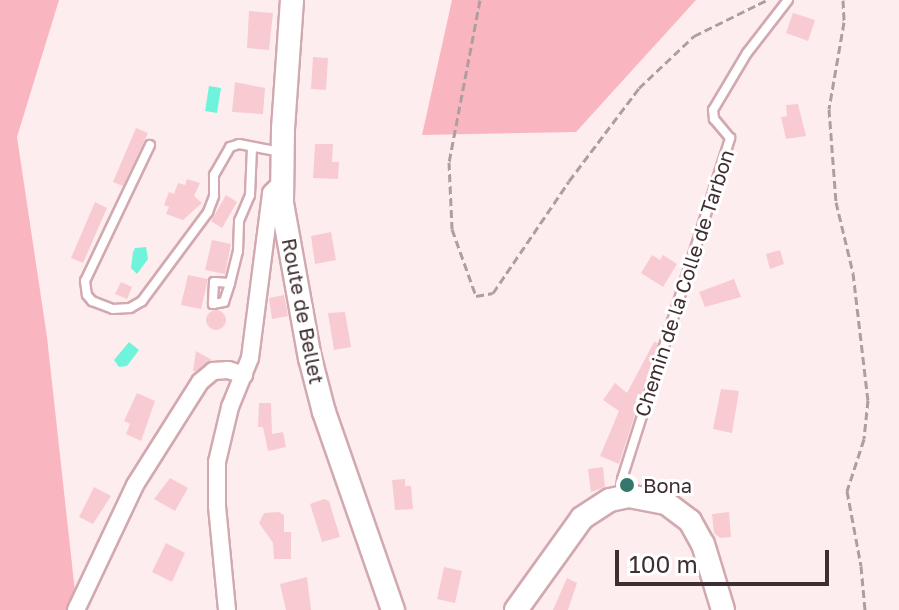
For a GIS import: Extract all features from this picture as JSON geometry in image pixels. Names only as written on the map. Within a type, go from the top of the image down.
[{"type":"main road","name":"Route de Bellet","points":[[292,0],[281,183],[290,248],[324,412],[393,610]]},
{"type":"main road","points":[[516,610],[582,518],[595,507],[620,497],[654,499],[674,506],[686,517],[703,544],[723,610]]},
{"type":"street","points":[[227,610],[217,506],[217,462],[230,407],[244,375],[252,345],[271,193],[281,183]]},
{"type":"street","points":[[76,610],[135,485],[200,382],[213,371],[228,370],[244,375]]},
{"type":"lane","name":"Chemin de la Colle de Tarbon","points":[[620,497],[622,479],[730,138],[714,119],[713,110],[747,53],[788,0]]},
{"type":"lane","points":[[150,145],[85,281],[87,295],[92,301],[113,309],[130,308],[142,301],[208,212],[221,156],[239,144],[282,152]]},
{"type":"lane","points":[[230,283],[238,251],[239,221],[250,195],[252,147]]},
{"type":"path","points":[[480,0],[449,162],[452,229],[476,296],[493,293],[569,181],[639,88],[694,36],[767,0]]},
{"type":"path","points":[[843,0],[844,22],[829,109],[836,202],[856,286],[868,400],[864,439],[847,491],[861,566],[865,610]]},
{"type":"shaded area","points":[[0,0],[59,0],[17,137],[47,337],[77,610],[0,610]]},
{"type":"shaded area","points":[[452,0],[696,0],[576,132],[422,135]]},
{"type":"shaded area","points":[[209,86],[221,88],[217,113],[205,111]]},
{"type":"shaded area","points":[[146,247],[148,259],[137,274],[131,268],[133,252],[135,248]]},
{"type":"shaded area","points":[[129,342],[139,350],[127,366],[119,367],[114,360]]},
{"type":"building","points":[[249,11],[273,13],[269,50],[247,48]]},
{"type":"building","points":[[793,13],[815,20],[808,41],[786,33]]},
{"type":"building","points":[[313,57],[328,58],[326,90],[311,89]]},
{"type":"building","points":[[235,82],[265,88],[263,114],[232,112]]},
{"type":"building","points":[[798,104],[806,136],[786,139],[781,117],[787,116],[786,105]]},
{"type":"building","points":[[136,128],[148,133],[123,186],[113,182]]},
{"type":"building","points":[[315,144],[333,144],[332,162],[339,162],[338,179],[313,178]]},
{"type":"building","points":[[187,179],[200,183],[194,196],[202,203],[183,220],[166,214],[169,207],[164,205],[169,192],[174,194],[178,183],[185,185]]},
{"type":"building","points":[[226,195],[237,202],[222,228],[211,221]]},
{"type":"building","points":[[95,202],[107,208],[83,263],[71,258]]},
{"type":"building","points":[[331,232],[336,260],[315,264],[311,236]]},
{"type":"building","points":[[212,240],[231,244],[225,274],[205,270]]},
{"type":"building","points":[[780,250],[784,264],[770,269],[766,254]]},
{"type":"building","points":[[652,255],[660,260],[663,255],[677,264],[663,287],[641,273]]},
{"type":"building","points":[[188,275],[208,279],[201,309],[181,305]]},
{"type":"building","points":[[734,279],[741,297],[705,307],[699,292]]},
{"type":"building","points":[[121,282],[132,287],[127,299],[115,294]]},
{"type":"building","points":[[284,295],[288,316],[272,319],[269,298]]},
{"type":"building","points":[[216,310],[223,313],[226,320],[223,327],[216,330],[209,327],[206,320],[209,313]]},
{"type":"building","points":[[345,312],[351,347],[334,350],[328,313]]},
{"type":"building","points":[[654,342],[658,343],[619,464],[600,456],[619,411],[603,400],[615,383],[627,393]]},
{"type":"building","points":[[196,351],[212,360],[193,371]]},
{"type":"building","points":[[721,389],[739,391],[732,433],[713,429]]},
{"type":"building","points":[[137,393],[155,401],[141,441],[126,434],[130,424],[124,421]]},
{"type":"building","points":[[259,403],[271,403],[272,434],[283,432],[286,447],[268,451],[263,427],[258,427]]},
{"type":"building","points":[[603,467],[605,487],[591,492],[588,469]]},
{"type":"building","points":[[170,478],[188,488],[175,511],[154,499]]},
{"type":"building","points":[[405,479],[405,486],[411,486],[413,509],[395,510],[392,480]]},
{"type":"building","points":[[94,487],[111,496],[93,524],[79,517]]},
{"type":"building","points":[[324,499],[329,501],[340,537],[322,542],[310,504]]},
{"type":"building","points":[[279,512],[284,515],[284,532],[291,532],[291,559],[274,559],[273,543],[259,523],[264,513]]},
{"type":"building","points":[[729,512],[731,537],[720,538],[714,533],[712,514]]},
{"type":"building","points":[[166,543],[185,553],[172,582],[152,572]]},
{"type":"building","points":[[444,567],[462,571],[455,603],[437,599]]},
{"type":"building","points":[[307,577],[311,610],[286,610],[280,584]]},
{"type":"building","points":[[567,578],[577,583],[568,610],[553,610]]},
{"type":"place","name":"Bona","points":[[627,485]]}]
